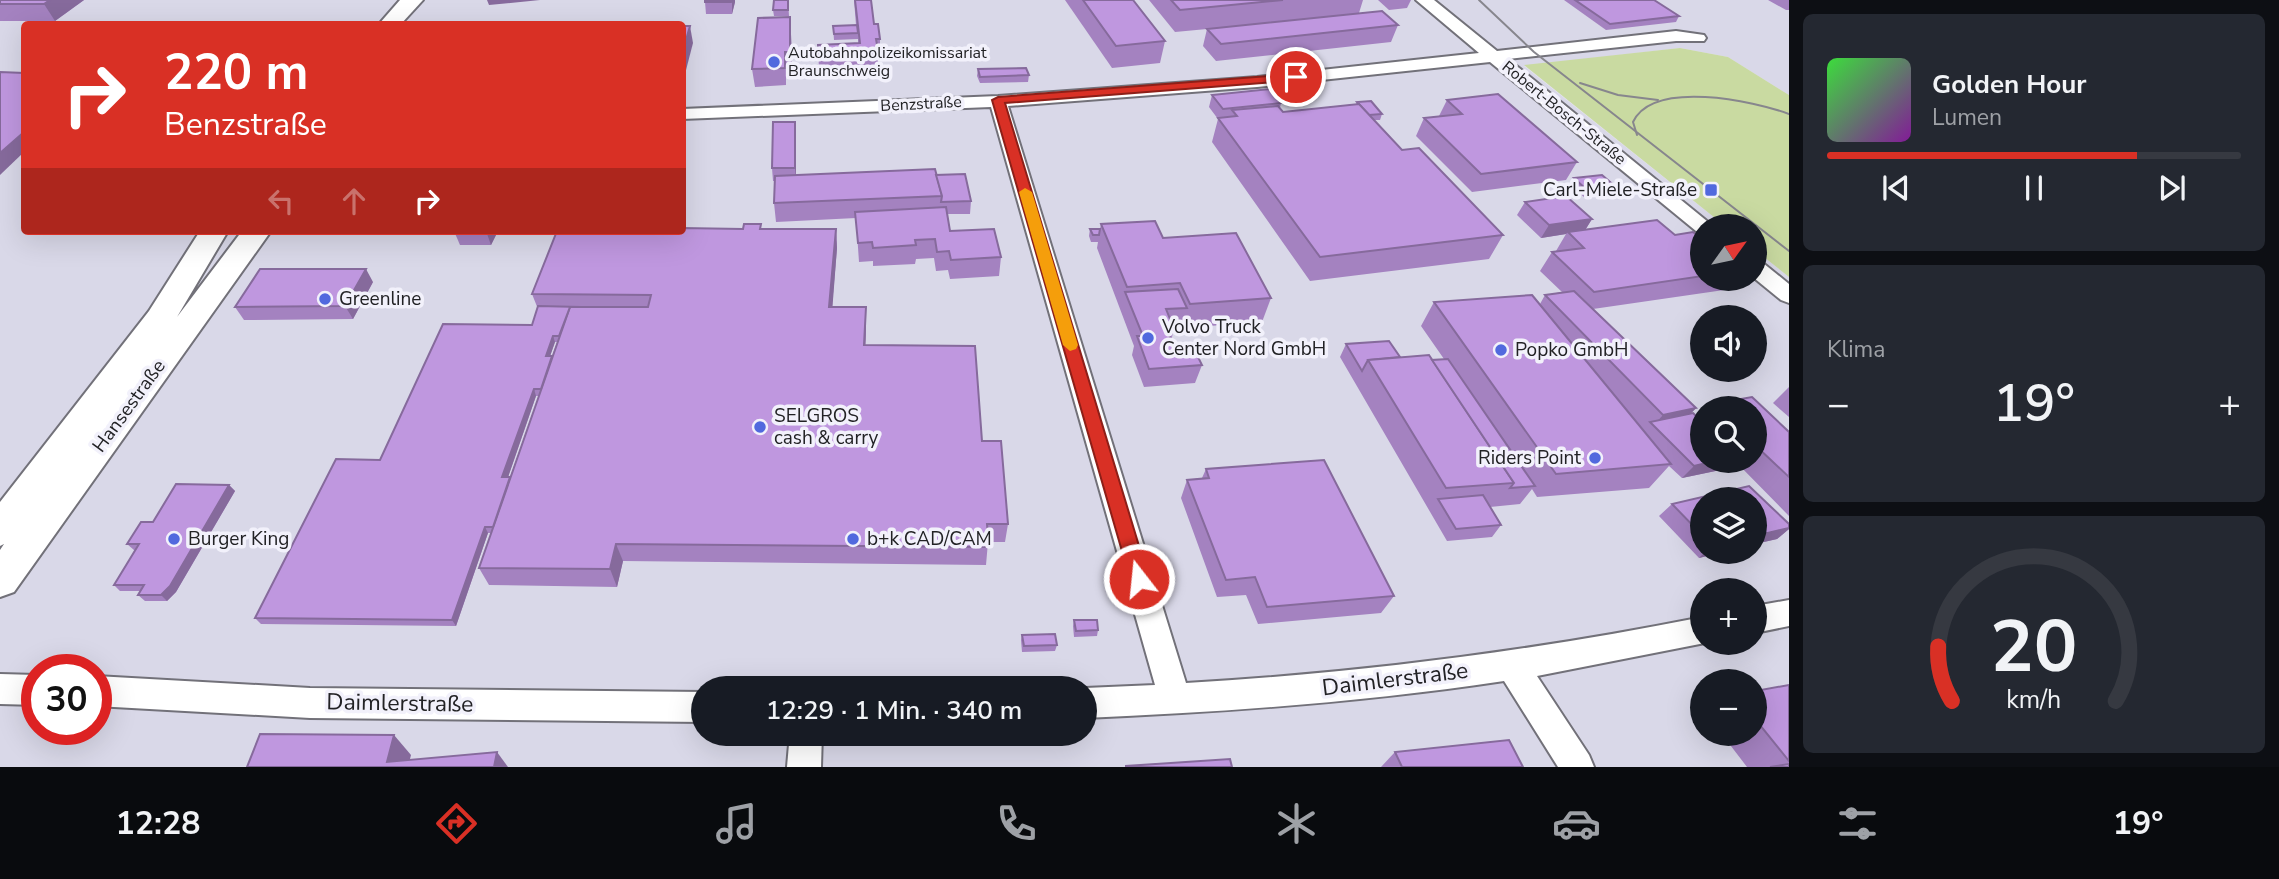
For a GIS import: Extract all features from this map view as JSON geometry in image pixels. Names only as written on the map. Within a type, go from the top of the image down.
[{"type":"main road","points":[[393,21],[412,0]]},
{"type":"main road","points":[[410,21],[426,0]]},
{"type":"main road","name":"Hansestraße","points":[[0,530],[160,319],[212,235]]},
{"type":"main road","name":"Hansestraße","points":[[0,580],[254,235]]},
{"type":"street","name":"Robert-Bosch-Straße","points":[[1424,0],[1690,215]]},
{"type":"street","points":[[1493,56],[1676,36],[1698,38]]},
{"type":"street","name":"Benzstraße","points":[[686,114],[998,100],[1256,82],[1493,56]]},
{"type":"street","points":[[998,100],[1175,700]]},
{"type":"street","points":[[1768,278],[1789,295]]},
{"type":"street","points":[[1767,618],[1789,613]]},
{"type":"street","name":"Daimlerstraße","points":[[1097,703],[1175,700],[1348,686],[1512,665],[1690,633]]},
{"type":"street","points":[[1512,665],[1577,767]]},
{"type":"street","points":[[0,688],[21,689]]},
{"type":"street","name":"Daimlerstraße","points":[[112,692],[310,703],[691,706]]},
{"type":"street","points":[[804,767],[805,746]]},
{"type":"shaded area","points":[[0,0],[1789,0],[1789,95],[1728,57],[1680,48],[1524,66],[1710,214],[1690,214],[1690,291],[1767,291],[1768,260],[1789,277],[1789,767],[0,767]]},
{"type":"green space","points":[[1680,48],[1728,57],[1789,95],[1789,277],[1768,260],[1768,214],[1710,214],[1524,65]]},
{"type":"building","points":[[0,0],[50,0],[44,4],[0,4]]},
{"type":"building","points":[[705,0],[732,0],[705,2]]},
{"type":"building","points":[[774,0],[788,0],[788,10],[773,10]]},
{"type":"building","points":[[855,0],[871,0],[874,24],[878,24],[878,50],[818,53],[818,45],[860,43]]},
{"type":"building","points":[[1083,0],[1133,0],[1165,41],[1116,46]]},
{"type":"building","points":[[1171,0],[1283,0],[1180,10]]},
{"type":"building","points":[[1575,0],[1654,0],[1679,16],[1610,24]]},
{"type":"building","points":[[1382,11],[1398,25],[1221,44],[1207,29]]},
{"type":"building","points":[[790,17],[790,52],[785,52],[785,68],[752,69],[758,18]]},
{"type":"building","points":[[857,25],[858,33],[834,34],[833,26]]},
{"type":"building","points":[[1026,68],[1029,75],[980,77],[978,69]]},
{"type":"building","points":[[0,72],[21,73],[21,135],[0,153]]},
{"type":"building","points":[[1270,89],[1281,103],[1223,109],[1212,95]]},
{"type":"building","points":[[1498,94],[1577,162],[1481,174],[1424,118],[1462,114],[1447,100]]},
{"type":"building","points":[[1371,101],[1382,114],[1369,115],[1357,102]]},
{"type":"building","points":[[1359,104],[1402,150],[1419,148],[1503,235],[1320,257],[1218,118],[1237,116],[1232,110],[1278,106],[1283,112]]},
{"type":"building","points":[[773,122],[795,122],[795,168],[772,168]]},
{"type":"building","points":[[935,169],[942,196],[774,203],[775,176]]},
{"type":"building","points":[[965,174],[971,201],[941,202],[936,175]]},
{"type":"building","points":[[1602,175],[1616,187],[1588,191],[1574,178]]},
{"type":"building","points":[[1566,196],[1592,219],[1549,225],[1525,202]]},
{"type":"building","points":[[946,207],[950,231],[994,229],[1001,257],[951,260],[949,251],[937,252],[935,239],[915,240],[916,245],[873,248],[872,242],[858,243],[855,212]]},
{"type":"building","points":[[1657,220],[1675,235],[1690,232],[1690,278],[1594,292],[1552,252],[1584,248],[1568,232]]},
{"type":"building","points":[[1155,221],[1163,238],[1236,233],[1271,298],[1190,304],[1180,283],[1127,287],[1101,224]]},
{"type":"building","name":"SELGROS cash & carry","points":[[744,224],[761,224],[760,229],[836,229],[829,307],[866,307],[864,345],[975,346],[982,441],[1001,441],[1008,524],[987,524],[989,547],[616,544],[610,569],[479,568],[570,307],[648,307],[651,295],[532,294],[555,235],[686,235],[686,228],[743,229]]},
{"type":"building","points":[[1090,229],[1100,229],[1099,235],[1093,235]]},
{"type":"building","points":[[260,269],[366,269],[345,306],[235,307]]},
{"type":"building","points":[[1178,289],[1187,308],[1166,309],[1174,329],[1167,330],[1176,352],[1195,351],[1202,365],[1149,369],[1137,336],[1143,336],[1125,292]]},
{"type":"building","points":[[1574,291],[1690,402],[1690,409],[1663,415],[1545,295]]},
{"type":"building","points":[[1532,295],[1671,464],[1556,474],[1434,302]]},
{"type":"building","points":[[538,306],[581,307],[570,307],[559,336],[553,336],[546,356],[552,356],[541,389],[534,389],[502,477],[510,477],[493,527],[485,527],[452,620],[255,618],[336,459],[380,460],[443,324],[532,325]]},
{"type":"building","points":[[1389,341],[1400,357],[1368,360],[1362,371],[1346,344]]},
{"type":"building","points":[[1429,355],[1514,483],[1446,488],[1368,360]]},
{"type":"building","points":[[1448,359],[1535,486],[1510,488],[1514,483],[1432,360]]},
{"type":"building","points":[[1767,411],[1789,432],[1789,477],[1767,456]]},
{"type":"building","points":[[1690,414],[1690,462],[1650,422]]},
{"type":"building","points":[[1324,460],[1394,596],[1267,607],[1255,577],[1226,580],[1187,480],[1209,478],[1206,469]]},
{"type":"building","name":"Burger King","points":[[176,484],[229,485],[170,586],[161,595],[138,595],[144,585],[114,585],[139,544],[127,544],[141,522],[153,522]]},
{"type":"building","points":[[1483,495],[1501,525],[1456,529],[1438,499]]},
{"type":"building","points":[[1690,500],[1690,523],[1672,504]]},
{"type":"building","points":[[1767,503],[1789,524],[1789,528],[1767,533]]},
{"type":"building","points":[[1074,620],[1097,620],[1098,630],[1076,631]]},
{"type":"building","points":[[1055,634],[1057,645],[1024,646],[1022,635]]},
{"type":"building","points":[[1789,685],[1789,761],[1767,734],[1767,689]]},
{"type":"building","points":[[260,734],[394,735],[387,762],[497,752],[494,767],[247,767]]},
{"type":"building","points":[[1509,740],[1523,767],[1402,767],[1395,752]]},
{"type":"building","points":[[1230,759],[1232,767],[1126,767],[1126,766]]},
{"type":"tram line","points":[[1479,0],[1534,52],[1636,132]]},
{"type":"tram line","points":[[1580,83],[1618,95],[1658,100]]},
{"type":"tram line","points":[[1636,132],[1633,122],[1644,109],[1661,101],[1682,97],[1730,99],[1789,114]]},
{"type":"tram line","points":[[1636,132],[1789,251]]},
{"type":"slow traffic","points":[[1025,192],[1070,345]]},
{"type":"place","name":"Autobahnpolizeikomissariat Braunschweig","points":[[774,62]]},
{"type":"place","name":"Carl-Miele-Straße","points":[[1711,190]]},
{"type":"place","name":"Greenline","points":[[325,299]]},
{"type":"place","name":"Volvo Truck Center Nord GmbH","points":[[1148,338]]},
{"type":"place","name":"Popko GmbH","points":[[1501,350]]},
{"type":"place","name":"SELGROS cash & carry","points":[[760,427]]},
{"type":"place","name":"Riders Point","points":[[1595,458]]},
{"type":"place","name":"Burger King","points":[[174,539]]},
{"type":"place","name":"b+k CAD/CAM","points":[[853,539]]},
{"type":"route","points":[[1139,579],[998,100],[1296,77]]}]
